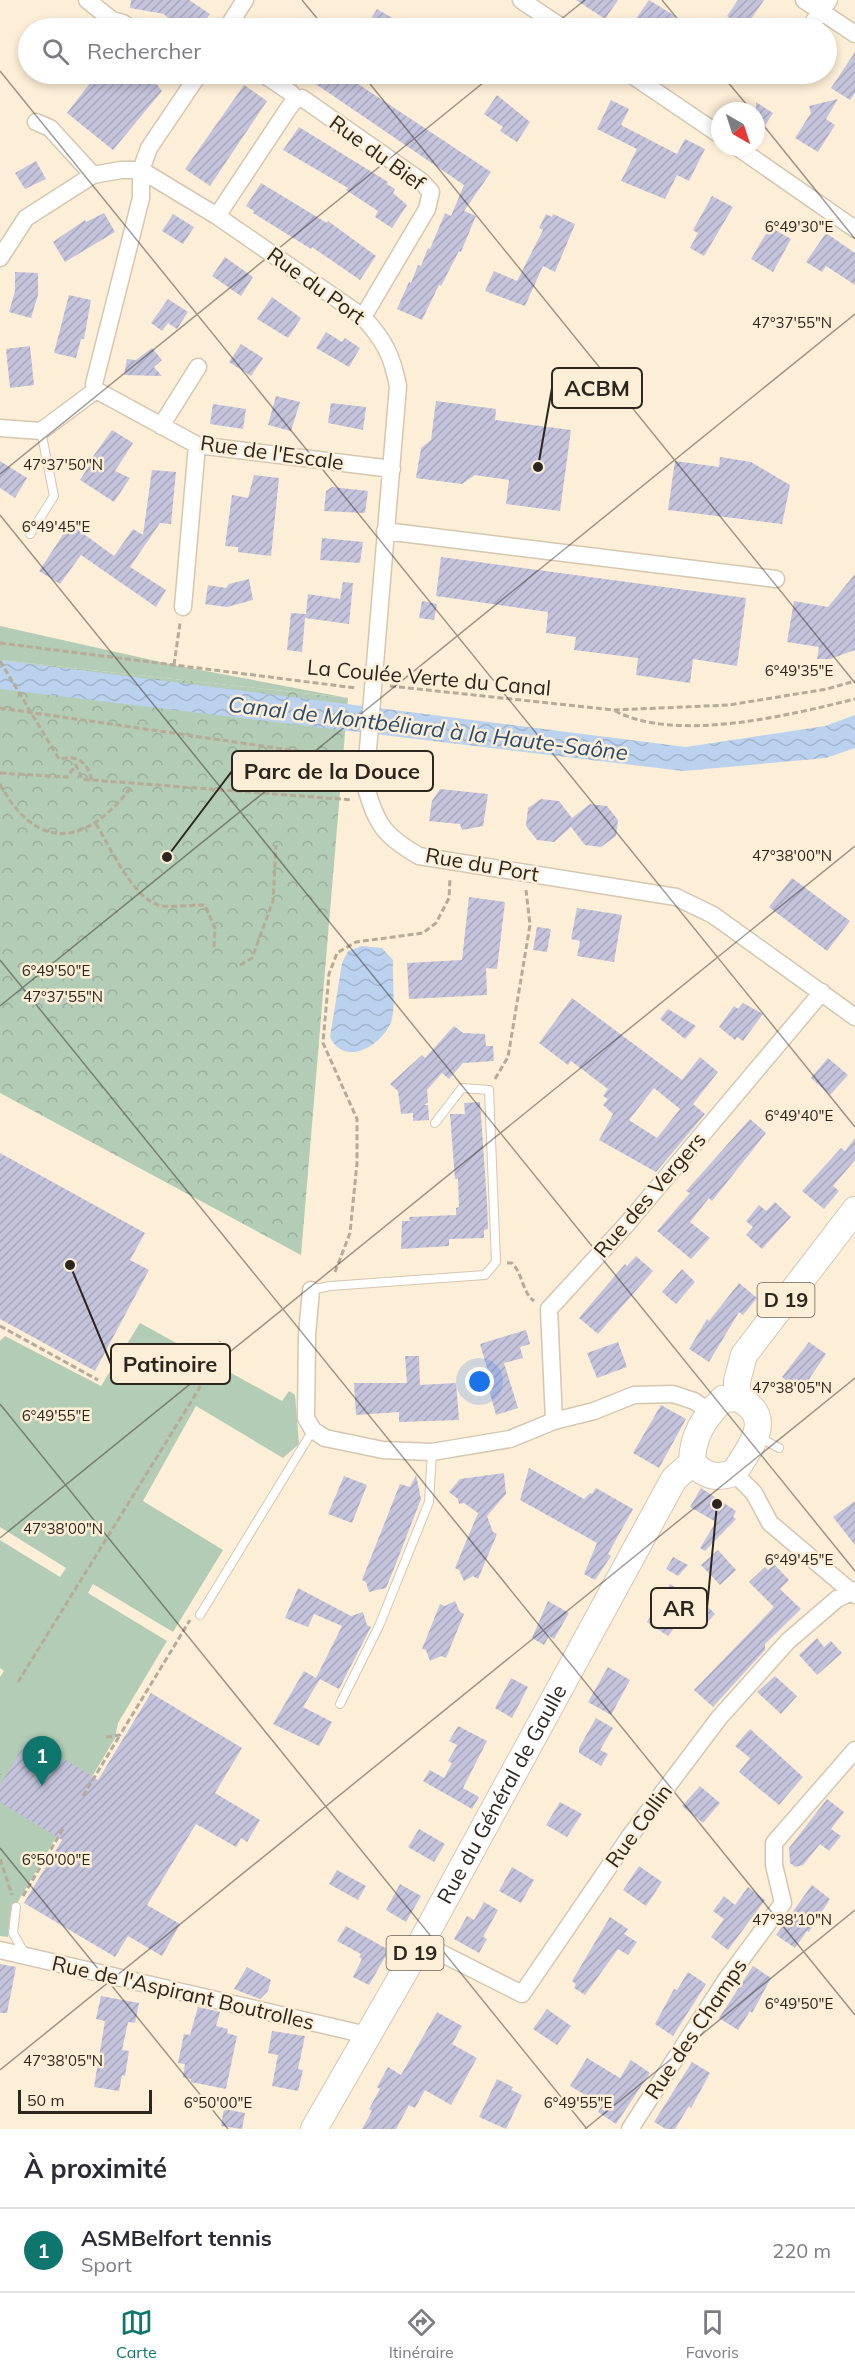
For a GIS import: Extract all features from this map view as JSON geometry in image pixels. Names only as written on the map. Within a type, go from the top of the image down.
[{"type":"main road","name":"D 19","points":[[737,1398],[737,1381],[744,1355],[855,1210]]},
{"type":"main road","points":[[737,1398],[750,1404],[758,1420],[757,1436],[734,1473],[720,1477],[704,1474],[692,1463],[692,1444],[710,1412],[723,1399],[737,1398]]},
{"type":"main road","name":"Rue du Général de Gaulle","points":[[314,2129],[421,1943],[675,1479],[692,1463]]},
{"type":"street","points":[[87,0],[110,18]]},
{"type":"street","points":[[233,18],[245,0]]},
{"type":"street","points":[[521,0],[548,18]]},
{"type":"street","points":[[804,0],[825,6],[855,34]]},
{"type":"street","points":[[0,428],[41,431],[96,390],[94,384],[141,198],[141,170],[150,148],[189,84]]},
{"type":"street","name":"Rue du Bief","points":[[278,84],[291,93],[295,100],[302,98],[421,181],[431,192],[427,209],[363,316]]},
{"type":"street","points":[[645,84],[711,129]]},
{"type":"street","points":[[217,216],[295,100]]},
{"type":"street","points":[[36,122],[50,128],[93,175]]},
{"type":"street","points":[[750,156],[855,230]]},
{"type":"street","points":[[0,258],[26,218],[93,175],[121,170],[141,170]]},
{"type":"street","name":"Rue du Port","points":[[141,170],[217,216],[363,316],[393,358],[398,386],[365,785],[374,815],[391,840],[419,856],[676,897],[712,915],[855,1017]]},
{"type":"street","points":[[161,426],[198,366]]},
{"type":"street","name":"Rue de l'Escale","points":[[96,390],[197,446],[392,469]]},
{"type":"street","points":[[183,607],[197,446]]},
{"type":"street","points":[[385,531],[776,579]]},
{"type":"street","name":"Rue des Vergers","points":[[549,1309],[626,1226],[822,992]]},
{"type":"street","points":[[311,1290],[305,1390],[306,1418],[313,1430],[325,1438],[345,1444],[383,1450],[432,1452],[510,1438],[554,1421],[594,1411],[634,1395],[673,1394],[694,1401],[710,1412]]},
{"type":"street","points":[[549,1309],[554,1421]]},
{"type":"street","points":[[734,1473],[754,1493],[770,1523],[854,1592]]},
{"type":"street","name":"Rue Collin","points":[[421,1943],[522,1994],[630,1836],[719,1718],[788,1641],[837,1599],[854,1592]]},
{"type":"street","name":"Rue des Champs","points":[[630,2129],[726,1980],[783,1903],[774,1865],[774,1844],[855,1750]]},
{"type":"street","name":"Rue de l'Aspirant Boutrolles","points":[[0,1950],[367,2036]]},
{"type":"lane","points":[[30,534],[54,496],[41,431]]},
{"type":"lane","points":[[311,1290],[330,1286],[485,1275],[496,1262],[489,1090],[462,1088],[435,1123]]},
{"type":"lane","points":[[200,1615],[313,1430]]},
{"type":"lane","points":[[757,1436],[779,1448]]},
{"type":"lane","points":[[340,1704],[379,1626],[429,1502],[432,1452]]},
{"type":"lane","points":[[16,1907],[14,1933],[26,1956]]},
{"type":"path","points":[[174,665],[183,607]]},
{"type":"path","name":"La Coulée Verte du Canal","points":[[0,643],[373,692],[400,686],[614,710],[729,705],[826,689],[855,681]]},
{"type":"path","points":[[0,661],[59,759],[70,756],[81,759],[89,768],[92,780]]},
{"type":"path","points":[[614,710],[628,717],[673,725],[710,725],[855,699]]},
{"type":"path","points":[[0,708],[348,758]]},
{"type":"path","points":[[0,773],[67,777],[76,765],[82,779],[132,785],[347,801]]},
{"type":"path","points":[[0,784],[8,800],[26,821],[49,833],[74,833],[96,824],[115,809],[132,785]]},
{"type":"path","points":[[96,824],[138,892],[149,901],[161,906],[205,905],[215,928],[214,947]]},
{"type":"path","points":[[240,965],[252,958],[273,901],[276,845]]},
{"type":"path","points":[[330,1286],[350,1233],[357,1163],[357,1119],[323,1043],[329,974],[337,953],[356,942],[423,933],[436,923],[449,897],[450,861]]},
{"type":"path","points":[[489,1090],[508,1057],[530,925],[525,873]]},
{"type":"path","points":[[496,1262],[512,1263],[518,1268],[531,1300],[549,1309]]},
{"type":"path","points":[[0,1326],[98,1380]]},
{"type":"path","points":[[18,1682],[205,1379],[220,1341]]},
{"type":"path","points":[[83,1796],[189,1620],[200,1615]]},
{"type":"path","points":[[106,1737],[120,1735]]},
{"type":"path","points":[[16,1907],[63,1829]]},
{"type":"path","points":[[0,1859],[16,1907]]},
{"type":"green space","points":[[0,626],[174,665],[348,698],[0,660]]},
{"type":"green space","points":[[0,660],[348,698],[301,1255],[0,1093]]},
{"type":"green space","points":[[140,1323],[200,1356],[209,1343],[230,1354],[222,1368],[282,1401],[289,1391],[295,1395],[299,1444],[283,1458],[196,1406],[143,1501],[223,1550],[173,1632],[93,1584],[88,1593],[167,1641],[118,1723],[115,1738],[10,1915],[8,1937],[0,1936],[0,1677],[4,1671],[0,1668],[0,1540],[60,1577],[66,1568],[0,1527],[0,1341],[5,1336],[101,1386]]},
{"type":"water","name":"Canal de Montbéliard à la Haute-Saône","points":[[0,660],[686,747],[825,726],[855,715],[855,748],[826,758],[683,771],[0,689]]},
{"type":"water","points":[[362,946],[382,948],[393,960],[392,1017],[386,1031],[371,1046],[353,1052],[344,1051],[336,1046],[330,1037],[342,963],[348,951]]},
{"type":"building","points":[[131,0],[189,0],[210,14],[207,18],[168,18],[164,14],[130,8]]},
{"type":"building","points":[[576,0],[618,0],[603,18]]},
{"type":"building","points":[[649,0],[675,16],[674,18],[636,18]]},
{"type":"building","points":[[738,0],[764,0],[752,18],[727,16]]},
{"type":"building","points":[[377,9],[392,18],[371,18]]},
{"type":"building","points":[[855,52],[855,93],[850,100],[831,88],[834,84],[837,84],[837,79]]},
{"type":"building","points":[[89,84],[157,84],[162,91],[113,150],[67,113]]},
{"type":"building","points":[[316,84],[358,84],[491,172],[464,211],[476,216],[461,252],[459,251],[441,286],[439,285],[422,320],[397,309],[418,265],[421,266],[428,248],[430,249],[445,213],[451,216],[464,185]]},
{"type":"building","points":[[244,85],[267,101],[210,186],[185,169]]},
{"type":"building","points":[[497,95],[530,122],[517,142],[500,131],[503,127],[484,114]]},
{"type":"building","points":[[838,99],[826,119],[835,125],[818,152],[795,138],[811,113],[809,106]]},
{"type":"building","points":[[611,100],[629,109],[621,125],[677,154],[685,139],[705,149],[689,181],[677,175],[665,199],[621,181],[637,149],[597,129]]},
{"type":"building","points":[[765,108],[773,113],[765,126]]},
{"type":"building","points":[[299,127],[388,182],[387,184],[395,189],[393,193],[407,205],[392,228],[375,217],[378,211],[346,190],[348,188],[283,150]]},
{"type":"building","points":[[36,161],[46,179],[25,189],[15,173]]},
{"type":"building","points":[[261,183],[327,223],[328,221],[376,256],[360,280],[312,247],[311,249],[253,213],[254,211],[246,206]]},
{"type":"building","points":[[712,196],[733,207],[704,256],[690,248],[698,233],[693,230]]},
{"type":"building","points":[[104,213],[115,232],[65,262],[53,242],[85,220],[86,222]]},
{"type":"building","points":[[173,214],[194,227],[183,244],[162,231]]},
{"type":"building","points":[[546,214],[552,217],[553,214],[575,224],[555,272],[543,266],[525,306],[485,291],[494,271],[517,281],[543,230],[539,228]]},
{"type":"building","points":[[770,227],[791,239],[773,272],[751,259]]},
{"type":"building","points":[[826,233],[855,253],[855,285],[826,266],[822,272],[806,262]]},
{"type":"building","points":[[225,257],[253,277],[241,296],[212,276]]},
{"type":"building","points":[[15,272],[38,273],[38,295],[31,318],[9,312],[15,291]]},
{"type":"building","points":[[69,295],[91,300],[84,339],[81,339],[76,358],[54,353]]},
{"type":"building","points":[[272,297],[301,318],[288,338],[257,319]]},
{"type":"building","points":[[168,299],[188,312],[177,329],[168,323],[162,331],[151,323]]},
{"type":"building","points":[[326,332],[342,342],[345,338],[360,348],[349,367],[316,348]]},
{"type":"building","points":[[241,344],[263,358],[251,376],[229,362]]},
{"type":"building","points":[[30,346],[34,385],[10,388],[6,349]]},
{"type":"building","points":[[152,348],[162,360],[154,367],[162,376],[124,375],[127,359],[136,360]]},
{"type":"building","points":[[276,396],[300,402],[291,431],[268,425]]},
{"type":"building","points":[[436,401],[496,409],[495,420],[571,430],[560,511],[506,504],[509,480],[475,475],[462,484],[416,478],[421,448],[431,440]]},
{"type":"building","points":[[331,403],[366,407],[363,430],[328,423]]},
{"type":"building","points":[[213,404],[246,409],[243,429],[210,424]]},
{"type":"building","points":[[112,430],[133,443],[115,471],[130,478],[114,502],[80,480],[89,466],[87,465]]},
{"type":"building","points":[[720,457],[751,462],[790,485],[782,524],[668,510],[675,461],[719,467]]},
{"type":"building","points":[[0,461],[27,478],[15,498],[0,488]]},
{"type":"building","points":[[152,470],[176,472],[171,524],[160,523],[130,567],[166,590],[156,607],[81,555],[60,584],[39,571],[70,524],[114,556],[133,529],[143,535]]},
{"type":"building","points":[[254,475],[279,478],[271,556],[238,552],[238,547],[225,546],[232,495],[248,498]]},
{"type":"building","points":[[332,487],[368,491],[365,513],[324,511],[326,491]]},
{"type":"building","points":[[322,538],[363,542],[360,563],[320,560]]},
{"type":"building","points":[[441,557],[746,598],[737,666],[693,659],[690,683],[636,675],[638,658],[574,650],[576,637],[546,633],[548,612],[436,596]]},
{"type":"building","points":[[855,574],[855,650],[830,659],[817,659],[819,647],[787,642],[794,601],[828,607]]},
{"type":"building","points":[[249,579],[253,600],[227,607],[205,604],[208,585],[226,588],[229,584]]},
{"type":"building","points":[[343,582],[353,583],[349,624],[305,618],[302,652],[287,650],[291,613],[306,614],[308,594],[340,599]]},
{"type":"building","points":[[422,601],[437,604],[434,620],[419,618]]},
{"type":"building","points":[[440,789],[488,794],[483,826],[462,830],[460,824],[429,821],[432,801]]},
{"type":"building","points":[[541,799],[559,801],[572,818],[590,804],[607,806],[618,820],[616,836],[601,847],[585,845],[571,827],[554,842],[537,840],[526,826],[528,808]]},
{"type":"building","points":[[792,878],[850,921],[827,951],[769,907]]},
{"type":"building","points":[[469,897],[505,902],[497,969],[486,968],[487,995],[409,999],[407,963],[462,960]]},
{"type":"building","points":[[577,908],[622,915],[614,962],[577,956],[580,941],[571,939]]},
{"type":"building","points":[[537,927],[551,929],[547,952],[533,950]]},
{"type":"building","points":[[572,998],[682,1080],[700,1057],[718,1072],[693,1104],[705,1114],[656,1172],[599,1140],[613,1114],[603,1105],[608,1099],[603,1096],[608,1089],[571,1061],[568,1065],[539,1043]],"holes":[[[654,1088],[680,1109],[657,1138],[629,1120]]]},
{"type":"building","points":[[743,1003],[763,1014],[743,1041],[737,1037],[735,1040],[719,1027],[734,1006],[738,1009]]},
{"type":"building","points":[[668,1009],[696,1026],[685,1039],[660,1019]]},
{"type":"building","points":[[454,1026],[463,1033],[485,1034],[486,1046],[493,1046],[494,1061],[463,1063],[449,1079],[442,1073],[427,1090],[428,1102],[424,1105],[428,1105],[429,1120],[413,1121],[413,1113],[401,1114],[398,1091],[390,1084],[422,1055],[425,1058]]},
{"type":"building","points":[[828,1058],[848,1075],[830,1095],[811,1078]]},
{"type":"building","points":[[480,1102],[488,1229],[484,1230],[484,1238],[449,1239],[449,1246],[401,1249],[402,1221],[410,1221],[409,1217],[456,1215],[456,1208],[459,1207],[458,1179],[455,1179],[450,1114],[465,1114],[464,1103]]},
{"type":"building","points":[[750,1119],[766,1133],[712,1201],[709,1198],[690,1222],[710,1238],[691,1259],[657,1231],[690,1193],[686,1191]]},
{"type":"building","points":[[855,1138],[855,1160],[833,1186],[839,1191],[824,1209],[802,1191],[841,1148],[845,1151]]},
{"type":"building","points":[[0,1153],[145,1233],[130,1260],[149,1270],[95,1371],[0,1319]]},
{"type":"building","points":[[775,1202],[791,1217],[762,1249],[746,1235],[753,1227],[746,1221],[759,1205],[766,1211]]},
{"type":"building","points":[[636,1256],[653,1271],[598,1334],[579,1318],[625,1264],[627,1266]]},
{"type":"building","points":[[682,1269],[695,1282],[676,1304],[662,1292]]},
{"type":"building","points":[[739,1283],[757,1298],[743,1315],[739,1312],[709,1362],[689,1349],[707,1319],[709,1321]]},
{"type":"building","points":[[526,1330],[530,1344],[520,1347],[523,1358],[504,1363],[518,1408],[496,1415],[488,1386],[492,1385],[480,1344]]},
{"type":"building","points":[[618,1342],[627,1367],[597,1378],[587,1353]]},
{"type":"building","points":[[809,1342],[826,1354],[801,1391],[782,1377]]},
{"type":"building","points":[[405,1356],[419,1356],[420,1385],[456,1383],[459,1420],[399,1422],[399,1412],[356,1415],[354,1383],[407,1383]]},
{"type":"building","points":[[661,1405],[686,1419],[659,1468],[633,1453]]},
{"type":"building","points":[[529,1468],[584,1499],[596,1488],[633,1509],[608,1554],[611,1556],[595,1580],[584,1574],[597,1543],[520,1500]]},
{"type":"building","points":[[504,1473],[506,1494],[487,1516],[493,1532],[497,1534],[478,1579],[473,1576],[464,1581],[459,1570],[455,1568],[478,1513],[464,1503],[459,1504],[458,1499],[449,1492],[460,1479]]},
{"type":"building","points":[[416,1475],[421,1499],[395,1566],[386,1588],[369,1592],[366,1582],[362,1580],[400,1484],[410,1487]]},
{"type":"building","points":[[344,1476],[367,1485],[352,1523],[328,1514]]},
{"type":"building","points":[[701,1488],[736,1511],[733,1517],[736,1519],[705,1551],[700,1548],[716,1522],[690,1507]]},
{"type":"building","points":[[855,1501],[855,1545],[833,1517]]},
{"type":"building","points":[[718,1550],[736,1570],[720,1585],[701,1565]]},
{"type":"building","points":[[673,1557],[688,1565],[678,1576],[666,1569]]},
{"type":"building","points":[[774,1564],[789,1580],[780,1589],[801,1609],[765,1644],[765,1650],[713,1707],[694,1690],[774,1607],[749,1582],[765,1567],[768,1570]]},
{"type":"building","points":[[670,1584],[694,1600],[693,1602],[698,1596],[715,1614],[706,1624],[689,1608],[668,1636],[647,1622]]},
{"type":"building","points":[[298,1588],[351,1616],[363,1612],[367,1625],[371,1627],[339,1689],[320,1679],[303,1707],[332,1722],[319,1746],[273,1724],[304,1671],[316,1678],[342,1626],[314,1614],[308,1627],[285,1618]]},
{"type":"building","points":[[455,1601],[460,1612],[464,1614],[446,1658],[441,1656],[430,1661],[426,1650],[422,1649],[440,1604],[445,1606]]},
{"type":"building","points":[[548,1601],[569,1613],[554,1639],[549,1636],[544,1645],[532,1638]]},
{"type":"building","points":[[817,1638],[824,1647],[831,1641],[842,1653],[817,1675],[799,1655]]},
{"type":"building","points":[[608,1667],[630,1680],[611,1715],[588,1702]]},
{"type":"building","points":[[775,1676],[797,1696],[781,1714],[757,1692]]},
{"type":"building","points":[[511,1678],[528,1687],[512,1718],[495,1708]]},
{"type":"building","points":[[151,1693],[242,1748],[215,1793],[260,1820],[247,1842],[241,1838],[236,1847],[196,1824],[147,1905],[180,1924],[162,1956],[128,1936],[115,1957],[24,1903],[62,1840],[0,1802],[0,1785],[26,1742],[53,1758],[56,1754],[98,1780]]},
{"type":"building","points":[[596,1718],[613,1728],[600,1750],[608,1754],[601,1766],[579,1753],[579,1748]]},
{"type":"building","points":[[458,1726],[487,1741],[463,1788],[479,1797],[472,1809],[423,1781],[430,1770],[444,1778],[452,1763],[448,1761],[457,1745],[449,1741]]},
{"type":"building","points":[[750,1729],[803,1777],[779,1805],[739,1772],[750,1758],[735,1746]]},
{"type":"building","points":[[700,1786],[720,1803],[703,1823],[682,1806]]},
{"type":"building","points":[[827,1799],[844,1812],[831,1829],[841,1836],[829,1851],[820,1844],[803,1865],[795,1867],[790,1863],[789,1848]]},
{"type":"building","points":[[560,1802],[582,1814],[567,1837],[546,1825]]},
{"type":"building","points":[[419,1829],[445,1844],[434,1862],[408,1847]]},
{"type":"building","points":[[639,1866],[662,1882],[646,1906],[623,1890]]},
{"type":"building","points":[[512,1867],[534,1880],[521,1903],[499,1891]]},
{"type":"building","points":[[337,1870],[366,1886],[358,1900],[329,1884]]},
{"type":"building","points":[[400,1884],[421,1896],[406,1922],[386,1910]]},
{"type":"building","points":[[812,1885],[830,1899],[809,1932],[807,1931],[795,1948],[776,1935]]},
{"type":"building","points":[[748,1887],[765,1900],[728,1950],[711,1937],[724,1919],[713,1911],[724,1896],[735,1905]]},
{"type":"building","points":[[484,1902],[498,1910],[483,1937],[487,1939],[479,1953],[454,1939],[467,1916],[474,1920]]},
{"type":"building","points":[[610,1917],[628,1929],[624,1934],[637,1942],[628,1955],[618,1949],[585,1995],[574,1988],[576,1984],[572,1981]]},
{"type":"building","points":[[346,1926],[389,1950],[369,1985],[353,1977],[362,1959],[359,1957],[361,1954],[337,1941]]},
{"type":"building","points":[[0,1964],[16,1967],[7,2013],[0,2013]]},
{"type":"building","points":[[753,1966],[771,1978],[752,2013],[750,2011],[738,2030],[719,2018]]},
{"type":"building","points":[[247,1967],[271,1980],[268,1991],[260,1999],[234,1989]]},
{"type":"building","points":[[688,1972],[706,1984],[673,2036],[655,2024],[674,1989],[677,1990]]},
{"type":"building","points":[[101,1996],[139,2003],[135,2023],[128,2022],[122,2050],[129,2051],[125,2076],[122,2075],[119,2091],[94,2087],[105,2021],[96,2019]]},
{"type":"building","points":[[198,2007],[220,2012],[216,2026],[228,2029],[227,2033],[237,2036],[226,2089],[191,2082],[191,2079],[183,2077],[185,2064],[178,2063],[184,2034],[190,2035]]},
{"type":"building","points":[[547,2009],[571,2026],[557,2045],[533,2029]]},
{"type":"building","points":[[437,2012],[462,2026],[452,2044],[477,2058],[451,2105],[425,2090],[415,2108],[409,2105],[396,2129],[362,2129],[372,2111],[369,2109],[380,2089],[377,2087],[388,2067],[401,2075]]},
{"type":"building","points":[[272,2031],[305,2036],[298,2069],[303,2070],[298,2091],[272,2086],[278,2055],[268,2053]]},
{"type":"building","points":[[587,2058],[620,2078],[631,2060],[650,2073],[616,2124],[598,2112],[602,2105],[570,2086]]},
{"type":"building","points":[[692,2062],[710,2073],[691,2108],[689,2106],[675,2129],[666,2129],[654,2122]]},
{"type":"building","points":[[497,2079],[513,2087],[511,2090],[522,2095],[506,2129],[479,2117]]},
{"type":"building","points":[[224,2109],[245,2113],[242,2129],[221,2126]]},
{"type":"place","name":"ACBM","points":[[538,467]]},
{"type":"place","name":"Parc de la Douce","points":[[167,857]]},
{"type":"place","name":"Patinoire","points":[[70,1265]]},
{"type":"place","name":"AR","points":[[717,1504]]},
{"type":"place","name":"ASMBelfort tennis","points":[[42,1786]]}]
